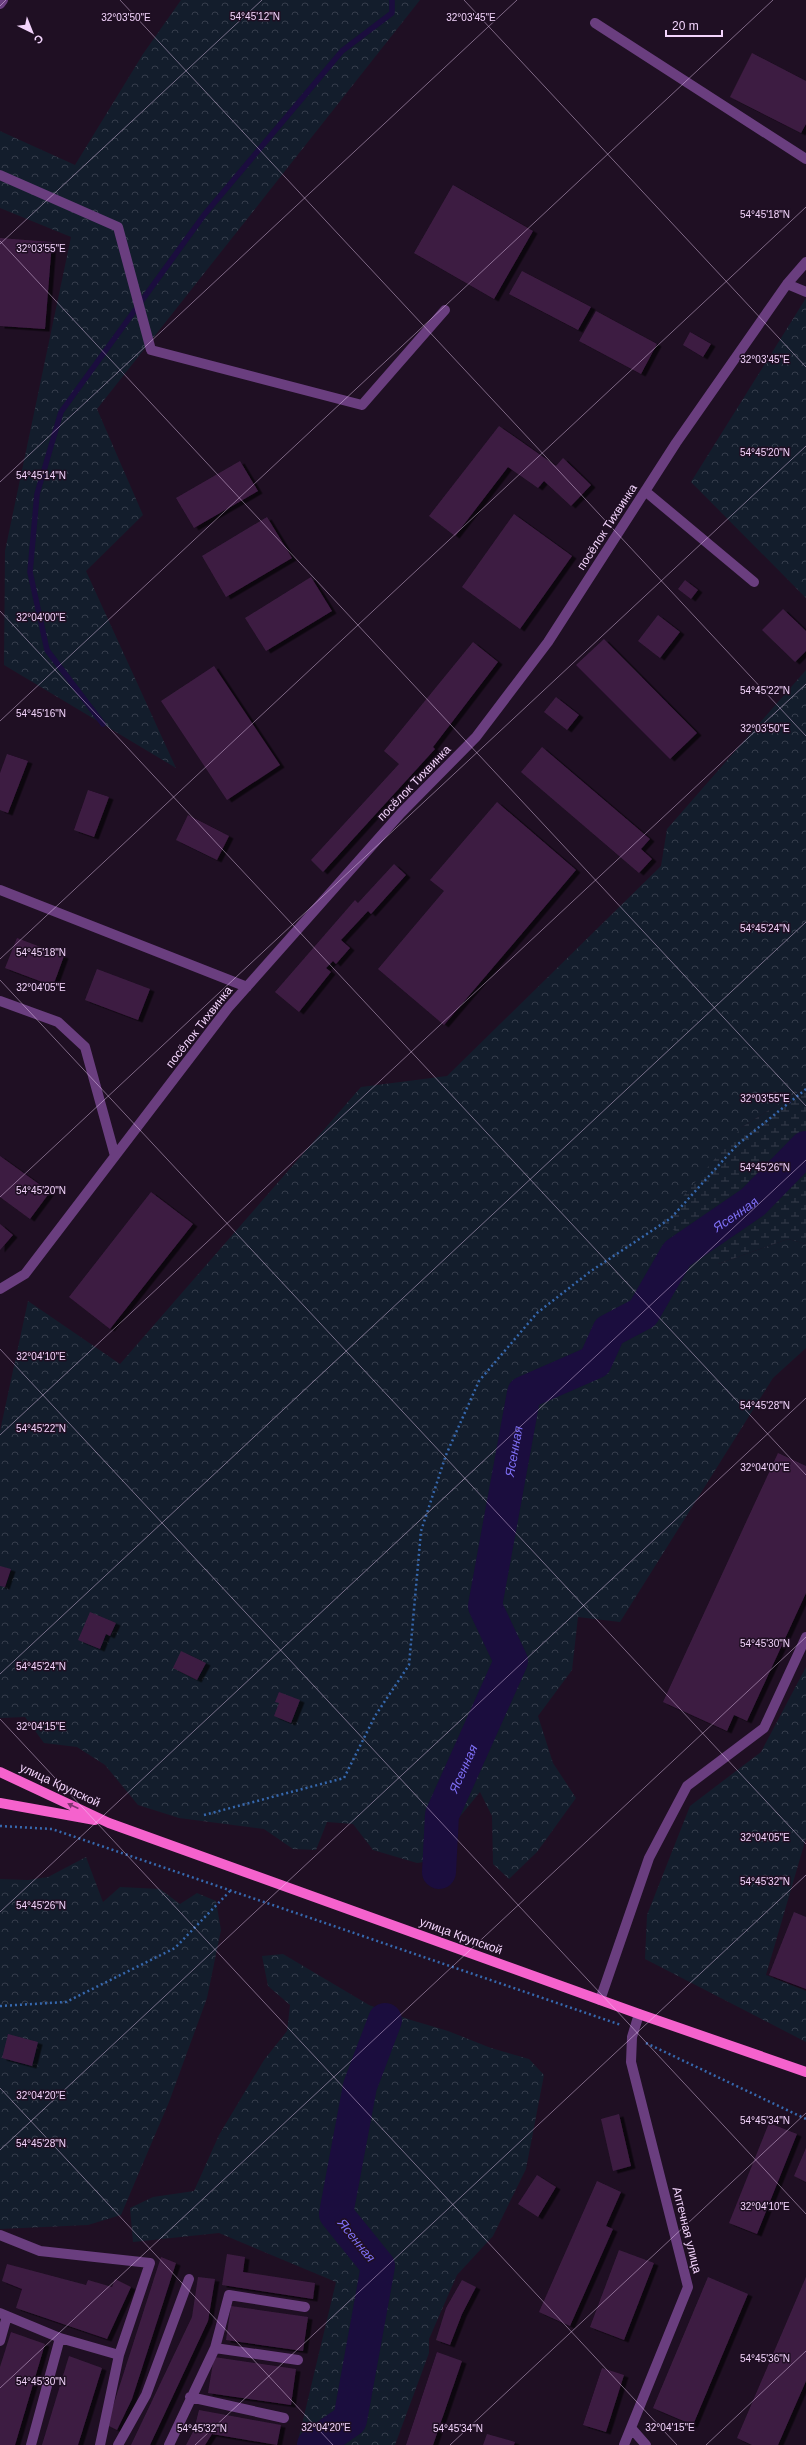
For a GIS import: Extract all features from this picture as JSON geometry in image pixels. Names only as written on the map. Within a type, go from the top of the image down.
[{"type":"main road","name":"улица Крупской","points":[[0,1772],[108,1823],[639,2014],[806,2072]]},
{"type":"main road","name":"улица Крупской","points":[[0,1803],[108,1823]]},
{"type":"street","points":[[0,4],[3,0]]},
{"type":"street","points":[[595,23],[806,159]]},
{"type":"street","points":[[0,175],[118,227],[151,350],[362,405],[445,310]]},
{"type":"street","name":"посёлок Тихвинка","points":[[0,1290],[25,1274],[247,987],[401,813],[476,737],[548,642],[645,491],[787,284],[806,262]]},
{"type":"street","points":[[787,284],[806,292]]},
{"type":"street","points":[[645,491],[754,582]]},
{"type":"street","points":[[0,890],[247,987]]},
{"type":"street","points":[[0,1001],[58,1022],[85,1047],[115,1156]]},
{"type":"street","points":[[600,2000],[649,1858],[688,1786],[764,1728],[806,1637]]},
{"type":"street","name":"Аптечная улица","points":[[624,2445],[632,2429],[688,2287],[631,2062],[633,2033],[639,2014]]},
{"type":"street","points":[[0,2235],[40,2251],[150,2263],[119,2354],[100,2445]]},
{"type":"street","points":[[118,2445],[146,2395],[189,2279]]},
{"type":"street","points":[[169,2445],[190,2397],[215,2348],[229,2295],[305,2308]]},
{"type":"street","points":[[0,2341],[4,2315],[60,2338],[119,2354]]},
{"type":"street","points":[[31,2445],[60,2338]]},
{"type":"street","points":[[215,2348],[298,2360]]},
{"type":"street","points":[[190,2397],[284,2418]]},
{"type":"street","points":[[632,2429],[646,2445]]},
{"type":"path","points":[[204,1815],[344,1778],[375,1716],[409,1665],[421,1531],[446,1455],[479,1381],[537,1313],[591,1271],[671,1218],[738,1145],[806,1089]]},
{"type":"path","points":[[0,1826],[52,1829],[633,2033],[806,2119]]},
{"type":"path","points":[[0,2006],[66,2002],[175,1948],[230,1891]]},
{"type":"green space","points":[[181,0],[420,0],[97,409],[143,515],[86,571],[176,768],[4,665],[5,551],[71,237],[0,208],[0,131],[75,165],[143,54]]},
{"type":"green space","points":[[806,298],[806,598],[691,482]]},
{"type":"green space","points":[[806,670],[806,1087],[742,1127],[718,1264],[788,1239],[806,1244],[806,1348],[773,1378],[620,1622],[578,1617],[572,1670],[538,1716],[553,1763],[576,1798],[537,1852],[509,1879],[493,1864],[492,1816],[480,1792],[458,1819],[452,1858],[417,1863],[373,1850],[353,1824],[327,1822],[316,1850],[293,1849],[264,1829],[179,1818],[138,1805],[105,1765],[77,1747],[44,1743],[25,1717],[0,1718],[0,1431],[28,1301],[120,1364],[361,1087],[447,1076],[661,866],[667,829]]},
{"type":"green space","points":[[806,1087],[806,1244],[788,1239],[718,1264],[662,1221],[742,1127]]},
{"type":"green space","points":[[806,1667],[806,1838],[766,1975],[806,1991],[806,2042],[645,1959],[647,1915],[690,1806],[761,1752]]},
{"type":"green space","points":[[86,1857],[103,1902],[120,1887],[160,1889],[180,1904],[197,1893],[216,1901],[221,1930],[207,1998],[169,2102],[121,2215],[88,2225],[0,2229],[0,1879],[28,1880],[48,1877]]},
{"type":"green space","points":[[283,1954],[369,2005],[448,2031],[491,2048],[529,2059],[544,2075],[526,2169],[493,2236],[457,2275],[429,2339],[429,2353],[395,2445],[297,2445],[336,2282],[219,2233],[133,2242],[130,2208],[153,2197],[194,2191],[219,2135],[264,2060],[287,2031],[290,2005],[268,1986],[262,1956]]},
{"type":"building","points":[[752,53],[806,81],[806,124],[801,133],[730,97]]},
{"type":"building","points":[[453,185],[533,231],[494,299],[414,253]]},
{"type":"building","points":[[0,238],[52,242],[45,329],[0,326]]},
{"type":"building","points":[[522,271],[591,307],[578,330],[509,294]]},
{"type":"building","points":[[596,311],[657,344],[641,374],[579,341]]},
{"type":"building","points":[[690,332],[711,344],[703,357],[683,345]]},
{"type":"building","points":[[499,426],[556,466],[563,458],[591,485],[571,506],[544,481],[538,488],[508,467],[455,536],[429,516]]},
{"type":"building","points":[[240,461],[258,491],[194,528],[176,498]]},
{"type":"building","points":[[514,514],[572,556],[520,629],[462,587]]},
{"type":"building","points":[[267,517],[292,558],[226,597],[202,556]]},
{"type":"building","points":[[311,577],[332,611],[266,651],[245,618]]},
{"type":"building","points":[[685,580],[698,590],[691,599],[678,589]]},
{"type":"building","points":[[783,609],[806,631],[806,651],[795,662],[762,630]]},
{"type":"building","points":[[658,615],[680,632],[660,658],[638,641]]},
{"type":"building","points":[[604,639],[697,733],[670,759],[576,665]]},
{"type":"building","points":[[473,642],[498,662],[433,747],[435,749],[323,872],[311,860],[399,764],[384,751]]},
{"type":"building","points":[[214,666],[280,765],[227,800],[161,701]]},
{"type":"building","points":[[556,697],[579,715],[567,730],[544,712]]},
{"type":"building","points":[[542,747],[650,839],[641,849],[652,859],[639,873],[521,772]]},
{"type":"building","points":[[7,754],[28,761],[8,813],[0,810],[0,773]]},
{"type":"building","points":[[88,790],[109,797],[94,837],[74,830]]},
{"type":"building","points":[[497,802],[576,870],[444,1025],[378,969],[444,891],[430,880]]},
{"type":"building","points":[[188,815],[229,836],[217,860],[176,840]]},
{"type":"building","points":[[394,864],[406,875],[371,914],[368,911],[341,940],[350,948],[336,964],[333,961],[326,968],[331,972],[299,1012],[275,992],[355,900],[358,903]]},
{"type":"building","points":[[17,938],[64,956],[53,986],[5,968]]},
{"type":"building","points":[[97,969],[150,989],[138,1020],[85,1000]]},
{"type":"building","points":[[0,1156],[50,1192],[30,1219],[0,1197]]},
{"type":"building","points":[[151,1192],[193,1224],[110,1329],[69,1297]]},
{"type":"building","points":[[0,1224],[13,1235],[0,1250]]},
{"type":"building","points":[[778,1453],[806,1466],[806,1593],[747,1721],[734,1715],[727,1731],[663,1702]]},
{"type":"building","points":[[0,1566],[11,1569],[5,1587],[0,1586]]},
{"type":"building","points":[[90,1612],[116,1623],[110,1636],[106,1634],[100,1649],[78,1640]]},
{"type":"building","points":[[181,1651],[206,1663],[197,1680],[173,1668]]},
{"type":"building","points":[[279,1692],[300,1700],[291,1723],[274,1716],[279,1703],[275,1702]]},
{"type":"building","points":[[794,1912],[806,1917],[806,1989],[769,1975]]},
{"type":"building","points":[[8,2034],[38,2042],[32,2066],[2,2058]]},
{"type":"building","points":[[619,2114],[631,2166],[613,2171],[601,2119]]},
{"type":"building","points":[[769,2123],[797,2134],[757,2234],[729,2223]]},
{"type":"building","points":[[806,2148],[806,2182],[794,2176]]},
{"type":"building","points":[[537,2175],[556,2187],[538,2217],[518,2204]]},
{"type":"building","points":[[597,2181],[621,2192],[606,2226],[613,2229],[570,2326],[539,2312]]},
{"type":"building","points":[[619,2250],[654,2263],[624,2340],[590,2327]]},
{"type":"building","points":[[227,2254],[245,2257],[243,2272],[315,2283],[313,2299],[222,2285]]},
{"type":"building","points":[[161,2257],[176,2263],[132,2399],[117,2430],[107,2425]]},
{"type":"building","points":[[7,2264],[86,2285],[88,2280],[112,2287],[115,2279],[131,2287],[107,2339],[16,2308],[22,2289],[2,2281]]},
{"type":"building","points":[[198,2277],[215,2279],[208,2321],[150,2445],[131,2445],[192,2317]]},
{"type":"building","points":[[708,2277],[748,2294],[693,2425],[653,2408]]},
{"type":"building","points":[[806,2277],[806,2381],[778,2445],[752,2445],[737,2438]]},
{"type":"building","points":[[462,2280],[476,2287],[462,2314],[450,2345],[436,2340],[446,2308]]},
{"type":"building","points":[[231,2306],[308,2317],[303,2351],[226,2340]]},
{"type":"building","points":[[11,2332],[45,2344],[15,2445],[0,2445],[0,2367]]},
{"type":"building","points":[[437,2352],[462,2361],[433,2445],[406,2445]]},
{"type":"building","points":[[69,2356],[102,2368],[78,2445],[42,2445]]},
{"type":"building","points":[[214,2357],[296,2369],[291,2405],[208,2393]]},
{"type":"building","points":[[602,2368],[624,2375],[606,2432],[583,2425]]},
{"type":"building","points":[[199,2410],[281,2425],[277,2445],[212,2434],[205,2445],[186,2445],[194,2430]]},
{"type":"building","points":[[487,2434],[515,2442],[514,2445],[483,2445]]},
{"type":"waterway","points":[[103,724],[47,650],[30,572],[37,494],[61,412],[204,215],[342,51],[392,13],[392,0]]},
{"type":"waterway","name":"Ясенная","points":[[439,1872],[442,1815],[511,1661],[485,1606],[524,1393],[595,1362],[609,1331],[643,1313],[677,1254],[753,1202],[806,1148]]},
{"type":"waterway","name":"Ясенная","points":[[314,2445],[350,2420],[378,2266],[336,2214],[360,2086],[385,2020]]}]
